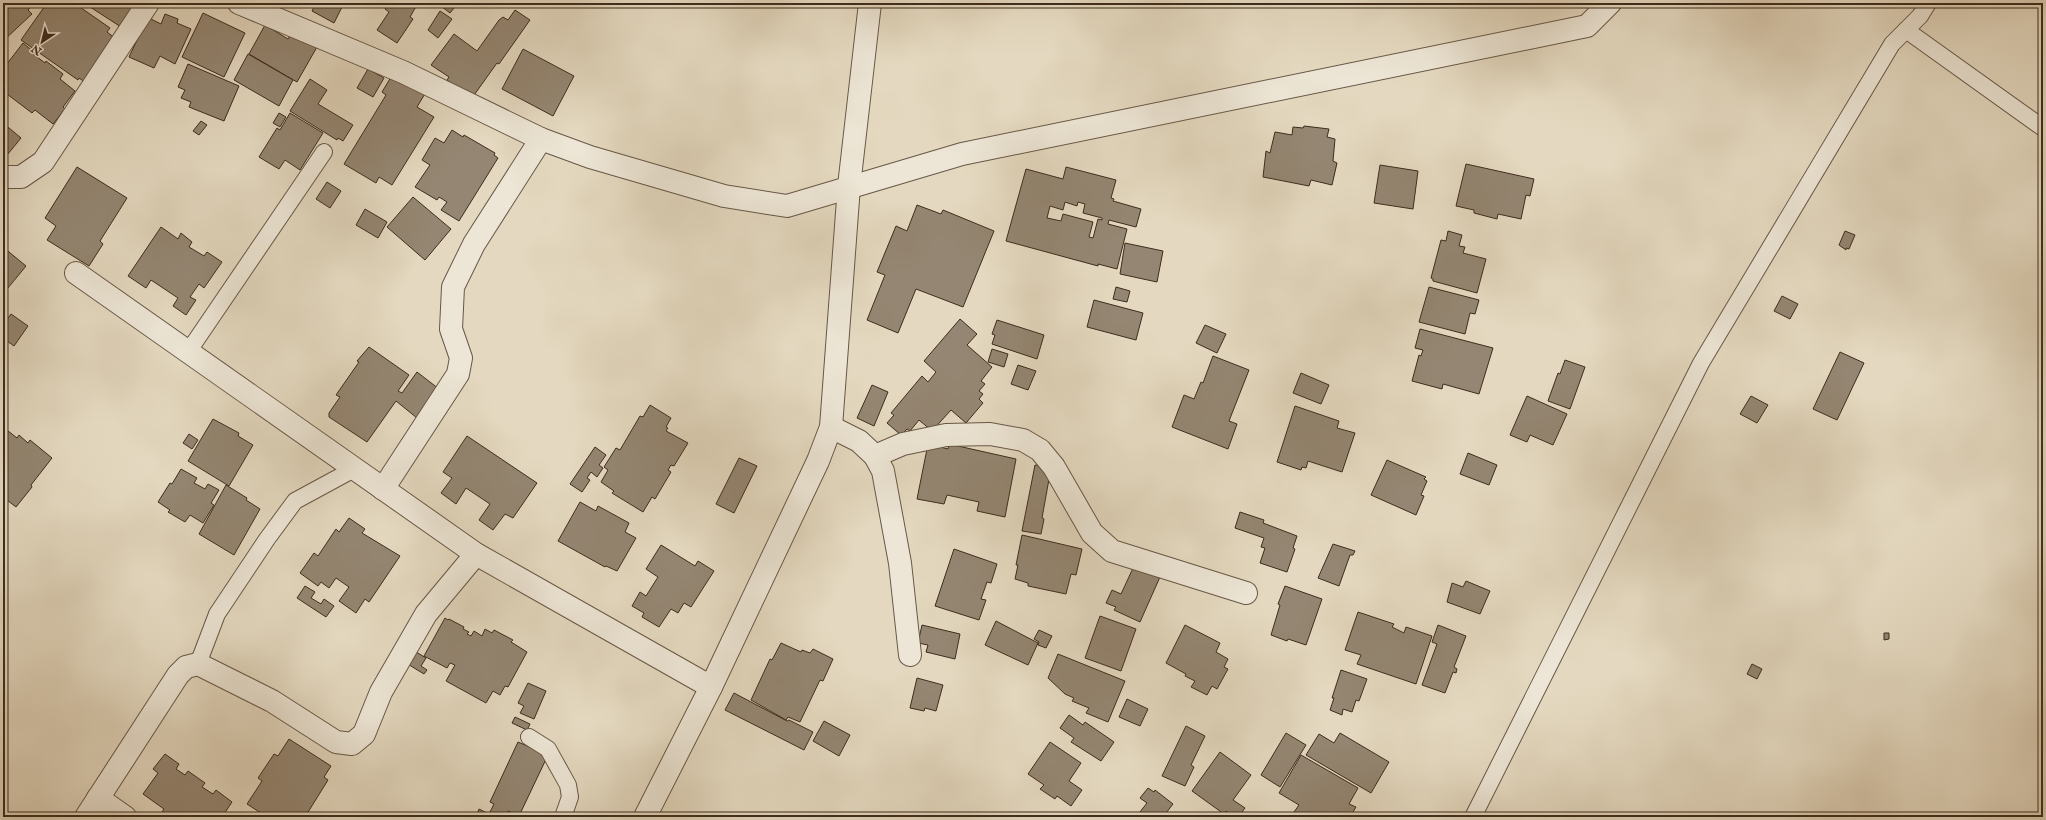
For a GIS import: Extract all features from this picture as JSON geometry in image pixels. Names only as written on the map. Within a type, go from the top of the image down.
[{"type":"street","points":[[3,177],[21,177],[43,162],[148,3]]},
{"type":"street","points":[[239,3],[283,12],[541,140],[590,157],[724,196],[787,206],[850,186],[962,154],[1587,26],[1610,3]]},
{"type":"street","points":[[645,817],[711,686],[818,461],[831,427],[850,186],[870,3]]},
{"type":"street","points":[[383,489],[458,374],[461,358],[451,329],[453,287],[474,244],[541,140]]},
{"type":"street","points":[[76,273],[476,554],[711,686]]},
{"type":"street","points":[[831,427],[859,440],[875,456],[883,472],[900,562],[910,655]]},
{"type":"street","points":[[875,456],[903,444],[946,435],[990,434],[1023,440],[1040,450],[1054,467],[1092,533],[1112,551],[1246,593]]},
{"type":"street","points":[[86,817],[178,675],[186,667],[198,664],[272,701],[336,742],[352,744],[364,734],[381,692],[426,614],[476,554]]},
{"type":"street","points":[[98,798],[125,817]]},
{"type":"lane","points":[[1473,817],[1702,363],[1892,44],[1920,16],[1928,3]]},
{"type":"lane","points":[[1906,30],[2043,128]]},
{"type":"lane","points":[[188,352],[324,152]]},
{"type":"lane","points":[[198,664],[217,614],[267,539],[295,501],[354,469]]},
{"type":"lane","points":[[528,737],[548,748],[568,785],[570,797],[563,817]]},
{"type":"building","points":[[3,3],[33,4],[28,10],[32,14],[3,41]]},
{"type":"building","points":[[47,3],[74,3],[110,28],[107,32],[115,38],[89,85],[79,78],[78,80],[21,40]]},
{"type":"building","points":[[84,3],[129,3],[134,6],[121,27]]},
{"type":"building","points":[[316,3],[344,3],[334,23],[312,11]]},
{"type":"building","points":[[388,3],[418,3],[410,17],[413,19],[397,43],[377,30],[389,12],[385,9]]},
{"type":"building","points":[[437,3],[458,3],[450,13]]},
{"type":"building","points":[[515,10],[530,20],[499,64],[497,63],[472,98],[447,80],[449,77],[431,65],[454,34],[477,51],[499,20],[503,17],[508,20]]},
{"type":"building","points":[[440,11],[452,19],[438,38],[428,30]]},
{"type":"building","points":[[203,13],[245,33],[224,77],[182,57]]},
{"type":"building","points":[[165,14],[178,19],[177,23],[191,29],[175,64],[160,56],[154,68],[129,57],[140,34],[145,16],[161,24]]},
{"type":"building","points":[[265,25],[288,39],[292,32],[317,47],[297,82],[249,54]]},
{"type":"building","points":[[23,43],[34,52],[33,54],[45,63],[46,61],[63,74],[60,79],[75,91],[63,107],[65,109],[53,124],[35,110],[32,113],[3,91],[3,69]]},
{"type":"building","points":[[523,49],[574,76],[553,116],[502,89]]},
{"type":"building","points":[[248,54],[293,80],[279,106],[234,80]]},
{"type":"building","points":[[188,64],[239,86],[224,121],[189,107],[191,102],[181,98],[185,90],[178,87]]},
{"type":"building","points":[[368,69],[384,78],[373,97],[357,88]]},
{"type":"building","points":[[394,72],[426,92],[417,107],[434,117],[392,185],[379,177],[376,183],[344,164],[386,95],[382,92]]},
{"type":"building","points":[[310,79],[327,90],[318,104],[353,125],[343,141],[338,138],[337,140],[290,111]]},
{"type":"building","points":[[279,113],[286,117],[280,127],[273,123]]},
{"type":"building","points":[[290,113],[323,133],[300,170],[285,160],[279,169],[259,157],[277,128],[280,130]]},
{"type":"building","points":[[201,121],[207,125],[199,135],[193,131]]},
{"type":"building","points":[[3,123],[21,138],[3,160]]},
{"type":"building","points":[[1304,126],[1329,129],[1327,137],[1335,139],[1333,161],[1337,163],[1332,185],[1311,180],[1309,186],[1263,177],[1266,151],[1270,153],[1275,132],[1292,135],[1293,127],[1303,128]]},
{"type":"building","points":[[452,130],[463,137],[464,135],[495,153],[494,155],[498,158],[459,221],[441,210],[447,202],[439,197],[437,200],[415,187],[430,165],[422,160],[435,138],[444,143]]},
{"type":"building","points":[[1466,164],[1534,179],[1530,196],[1526,195],[1521,219],[1498,214],[1497,219],[1474,213],[1474,210],[1456,206]]},
{"type":"building","points":[[1380,165],[1418,171],[1413,209],[1374,203]]},
{"type":"building","points":[[77,167],[127,198],[100,241],[103,244],[89,266],[47,240],[56,226],[45,218]]},
{"type":"building","points":[[1066,167],[1116,180],[1111,198],[1114,199],[1113,201],[1141,209],[1136,227],[1109,220],[1108,224],[1127,229],[1117,269],[1098,264],[1098,266],[1006,241],[1026,169],[1063,179]],"holes":[[[1065,202],[1077,206],[1078,202],[1085,204],[1083,213],[1102,218],[1102,220],[1098,219],[1093,238],[1089,237],[1093,222],[1063,214],[1061,221],[1047,218],[1050,206],[1063,210]]]},
{"type":"building","points":[[327,182],[341,191],[330,208],[316,199]]},
{"type":"building","points":[[413,197],[451,229],[425,260],[387,227]]},
{"type":"building","points":[[917,205],[941,214],[943,210],[994,231],[963,307],[916,289],[898,333],[867,320],[885,275],[877,272],[896,226],[907,231]]},
{"type":"building","points":[[365,209],[387,222],[378,238],[356,225]]},
{"type":"building","points":[[161,227],[178,239],[181,233],[192,242],[189,247],[204,256],[207,252],[222,262],[204,288],[199,284],[190,297],[196,300],[186,315],[173,306],[178,298],[151,280],[146,288],[128,276]]},
{"type":"building","points":[[1448,231],[1462,235],[1459,246],[1465,247],[1463,253],[1486,259],[1477,293],[1433,281],[1431,278],[1441,240],[1446,241]]},
{"type":"building","points":[[1845,231],[1855,235],[1849,249],[1846,248],[1846,250],[1839,245]]},
{"type":"building","points":[[1125,243],[1163,251],[1157,282],[1120,274]]},
{"type":"building","points":[[3,247],[26,266],[3,294]]},
{"type":"building","points":[[1116,287],[1130,291],[1127,302],[1113,299]]},
{"type":"building","points":[[1429,287],[1479,300],[1475,314],[1470,313],[1465,334],[1419,322]]},
{"type":"building","points":[[1782,296],[1798,304],[1790,319],[1774,311]]},
{"type":"building","points":[[1094,300],[1143,313],[1136,340],[1087,327]]},
{"type":"building","points":[[11,314],[28,326],[14,346],[3,338],[3,325]]},
{"type":"building","points":[[960,319],[977,334],[967,345],[992,367],[981,381],[985,384],[979,391],[983,394],[979,399],[983,403],[966,423],[951,410],[932,431],[919,420],[910,431],[907,429],[901,435],[887,423],[894,415],[891,413],[922,376],[928,382],[936,372],[924,361]]},
{"type":"building","points":[[997,320],[1044,335],[1037,359],[992,344],[995,335],[992,334]]},
{"type":"building","points":[[1205,325],[1226,334],[1217,353],[1196,343]]},
{"type":"building","points":[[1420,329],[1493,348],[1479,394],[1443,384],[1442,389],[1412,381],[1419,355],[1421,356],[1423,350],[1415,348]]},
{"type":"building","points":[[369,347],[409,375],[398,391],[402,393],[417,372],[439,389],[417,418],[396,401],[367,442],[329,417],[329,413],[340,397],[336,395],[359,362],[357,361]]},
{"type":"building","points":[[992,349],[1008,354],[1004,367],[988,362]]},
{"type":"building","points":[[1840,352],[1864,363],[1837,420],[1813,409]]},
{"type":"building","points":[[1213,356],[1249,370],[1229,421],[1237,424],[1228,449],[1172,427],[1184,395],[1194,399],[1201,382],[1203,383]]},
{"type":"building","points":[[1565,360],[1585,367],[1570,409],[1548,401],[1558,373],[1560,374]]},
{"type":"building","points":[[1018,365],[1036,371],[1028,390],[1011,384]]},
{"type":"building","points":[[1301,373],[1329,385],[1321,404],[1293,393]]},
{"type":"building","points":[[872,385],[888,392],[874,426],[857,418]]},
{"type":"building","points":[[1527,396],[1567,414],[1553,445],[1530,435],[1527,442],[1510,435]]},
{"type":"building","points":[[1751,396],[1768,405],[1757,423],[1740,414]]},
{"type":"building","points":[[650,405],[671,418],[666,427],[668,428],[666,431],[688,443],[674,466],[671,465],[668,470],[671,472],[655,499],[652,497],[643,512],[612,493],[614,491],[601,482],[608,470],[604,467],[616,448],[620,450],[640,416],[643,417]]},
{"type":"building","points":[[1295,406],[1339,421],[1337,428],[1355,433],[1342,472],[1308,461],[1306,468],[1302,467],[1301,470],[1277,462]]},
{"type":"building","points":[[213,419],[239,433],[238,436],[253,445],[229,486],[188,461]]},
{"type":"building","points":[[3,427],[17,438],[19,435],[28,443],[30,440],[52,458],[16,507],[3,497]]},
{"type":"building","points":[[189,434],[198,440],[192,449],[183,443]]},
{"type":"building","points":[[467,436],[537,483],[513,518],[505,514],[493,530],[479,520],[490,504],[466,488],[456,504],[441,493],[452,478],[443,472]]},
{"type":"building","points":[[928,444],[948,449],[949,444],[1016,459],[1005,517],[977,511],[979,502],[947,495],[944,504],[917,499]]},
{"type":"building","points":[[595,447],[606,455],[599,465],[603,468],[597,477],[591,472],[587,478],[590,480],[582,492],[570,484]]},
{"type":"building","points":[[1468,453],[1497,465],[1489,485],[1460,474]]},
{"type":"building","points":[[739,458],[757,466],[734,513],[716,504]]},
{"type":"building","points":[[1387,460],[1426,477],[1424,479],[1427,481],[1421,495],[1424,496],[1416,515],[1371,495]]},
{"type":"building","points":[[1035,465],[1051,468],[1042,518],[1044,519],[1041,534],[1022,531]]},
{"type":"building","points":[[181,469],[197,478],[194,483],[205,489],[208,484],[219,490],[211,503],[214,505],[203,523],[190,515],[185,522],[168,512],[170,510],[158,502]]},
{"type":"building","points":[[226,485],[247,498],[246,500],[260,509],[234,555],[199,534]]},
{"type":"building","points":[[580,502],[596,511],[598,506],[629,523],[625,532],[636,538],[617,571],[606,566],[605,567],[558,541]]},
{"type":"building","points":[[1240,512],[1264,520],[1263,523],[1297,536],[1293,548],[1295,549],[1287,572],[1260,563],[1265,548],[1261,547],[1264,538],[1235,528]]},
{"type":"building","points":[[349,518],[365,529],[362,533],[400,556],[369,602],[365,599],[356,613],[339,601],[349,587],[336,578],[329,588],[321,582],[318,586],[300,573],[314,553],[318,556],[336,529],[339,532]]},
{"type":"building","points":[[1022,535],[1082,549],[1076,575],[1071,574],[1066,594],[1028,586],[1028,583],[1015,579],[1018,565],[1016,565]]},
{"type":"building","points":[[1333,544],[1355,551],[1353,555],[1350,555],[1339,586],[1318,578]]},
{"type":"building","points":[[661,545],[695,566],[698,561],[714,571],[691,607],[684,603],[678,613],[671,609],[659,627],[642,617],[644,613],[632,606],[640,592],[646,596],[658,577],[646,569]]},
{"type":"building","points":[[954,549],[997,564],[991,583],[987,582],[981,599],[986,600],[979,620],[935,606]]},
{"type":"building","points":[[1134,566],[1160,577],[1140,622],[1114,610],[1116,607],[1106,603],[1112,590],[1121,594]]},
{"type":"building","points":[[1466,581],[1490,591],[1480,614],[1447,602],[1452,583],[1463,587]]},
{"type":"building","points":[[305,586],[315,592],[311,598],[321,604],[324,599],[334,606],[326,617],[297,598]]},
{"type":"building","points":[[1285,586],[1322,599],[1306,645],[1288,639],[1287,641],[1271,635],[1280,605],[1278,604]]},
{"type":"building","points":[[1358,612],[1394,624],[1392,627],[1404,633],[1406,627],[1432,636],[1416,684],[1357,664],[1361,655],[1345,650]]},
{"type":"building","points":[[1100,616],[1136,629],[1121,671],[1085,658]]},
{"type":"building","points":[[445,618],[464,627],[463,629],[469,632],[467,634],[471,636],[474,631],[482,636],[485,629],[492,633],[494,630],[513,640],[511,642],[527,652],[508,687],[505,686],[500,695],[493,691],[486,703],[446,681],[455,665],[450,663],[447,668],[424,656]]},
{"type":"building","points":[[996,621],[1038,643],[1028,665],[985,645]]},
{"type":"building","points":[[922,625],[960,634],[955,659],[926,652],[928,645],[918,643]]},
{"type":"building","points":[[1185,625],[1220,643],[1216,652],[1228,659],[1224,667],[1228,669],[1217,689],[1212,686],[1207,695],[1191,687],[1195,681],[1185,676],[1186,674],[1166,663]]},
{"type":"building","points":[[1438,625],[1466,636],[1454,667],[1457,669],[1456,673],[1453,672],[1445,693],[1422,685],[1437,644],[1432,642]]},
{"type":"building","points":[[1039,630],[1052,636],[1046,648],[1038,645],[1039,642],[1034,639]]},
{"type":"building","points":[[1884,633],[1889,633],[1889,639],[1884,640]]},
{"type":"building","points":[[781,643],[801,652],[802,650],[810,653],[813,649],[833,659],[823,681],[820,680],[800,722],[788,717],[786,720],[751,700],[770,659],[772,660]]},
{"type":"building","points":[[413,650],[426,658],[421,666],[427,670],[424,674],[406,663]]},
{"type":"building","points":[[1058,654],[1125,681],[1108,722],[1086,713],[1089,708],[1072,701],[1074,698],[1065,694],[1048,678]]},
{"type":"building","points":[[1752,664],[1762,669],[1757,679],[1747,674]]},
{"type":"building","points":[[1341,670],[1367,679],[1359,701],[1356,700],[1352,712],[1343,709],[1342,715],[1330,710],[1334,698],[1332,698]]},
{"type":"building","points":[[917,678],[943,685],[936,711],[925,708],[924,711],[910,708]]},
{"type":"building","points":[[528,683],[546,691],[534,719],[520,713],[524,706],[518,703]]},
{"type":"building","points":[[734,693],[787,721],[789,720],[813,732],[804,750],[725,710]]},
{"type":"building","points":[[1127,699],[1148,709],[1140,726],[1119,717]]},
{"type":"building","points":[[1069,715],[1083,725],[1085,722],[1114,742],[1101,761],[1071,742],[1074,738],[1060,728]]},
{"type":"building","points":[[515,717],[530,724],[527,730],[512,723]]},
{"type":"building","points":[[824,721],[850,735],[839,756],[813,741]]},
{"type":"building","points":[[1186,726],[1205,736],[1191,765],[1194,767],[1185,786],[1162,776]]},
{"type":"building","points":[[1286,733],[1306,745],[1280,787],[1261,775]]},
{"type":"building","points":[[1340,733],[1389,762],[1371,793],[1306,755],[1319,734],[1334,743]]},
{"type":"building","points":[[289,739],[331,766],[324,777],[328,780],[305,817],[267,817],[247,804],[262,781],[258,778],[274,754],[278,756]]},
{"type":"building","points":[[518,742],[548,755],[519,816],[508,811],[505,817],[501,817],[490,812],[494,804],[490,802]]},
{"type":"building","points":[[1050,742],[1081,763],[1069,781],[1082,790],[1071,806],[1057,796],[1055,799],[1040,789],[1044,785],[1028,774]]},
{"type":"building","points":[[1220,752],[1251,775],[1233,800],[1245,808],[1238,817],[1234,817],[1226,811],[1224,814],[1192,791]]},
{"type":"building","points":[[165,754],[179,764],[176,769],[185,775],[188,771],[205,783],[202,787],[213,794],[216,790],[232,802],[222,817],[163,817],[160,815],[164,809],[143,794],[158,773],[153,769]]},
{"type":"building","points":[[1301,755],[1358,788],[1349,804],[1356,807],[1350,817],[1302,817],[1294,812],[1299,805],[1279,793]]},
{"type":"building","points":[[1148,788],[1154,792],[1155,790],[1173,804],[1163,817],[1136,817],[1147,803],[1140,798]]},
{"type":"building","points":[[479,809],[495,817],[476,817]]},
{"type":"building","points":[[1115,812],[1122,817],[1111,817]]},
{"type":"building","points":[[1217,812],[1224,817],[1213,817]]}]
